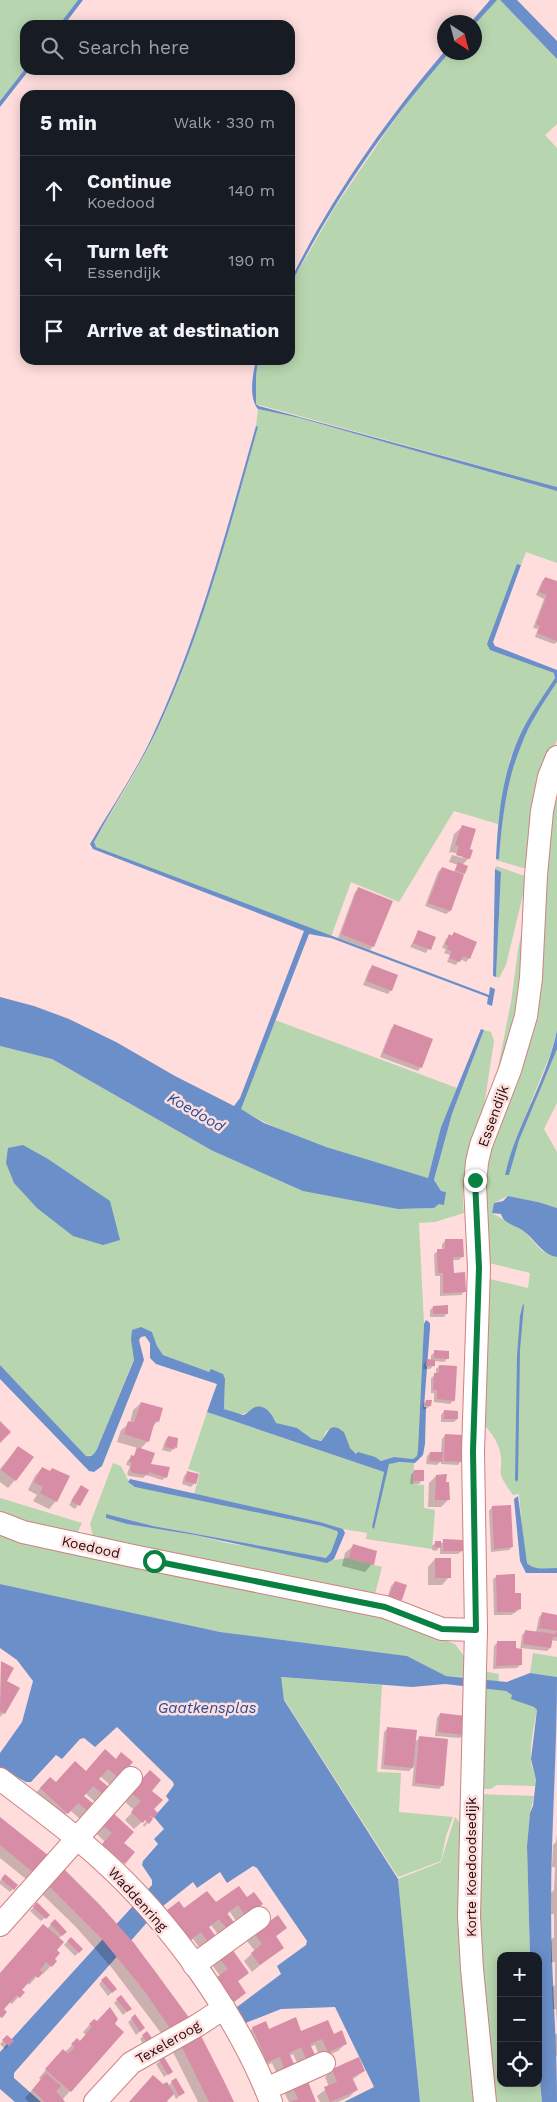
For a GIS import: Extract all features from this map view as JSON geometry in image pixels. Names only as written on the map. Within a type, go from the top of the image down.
[{"type":"street","name":"Essendijk","points":[[476,1630],[473,1451],[479,1268],[475,1194],[476,1171],[481,1145],[510,1070],[526,1016],[532,968],[536,875],[542,810],[557,756]]},
{"type":"street","name":"Koedood","points":[[0,1523],[23,1532],[132,1556],[385,1607],[442,1629],[476,1630]]},
{"type":"street","name":"Korte Koedoodsedijk","points":[[476,1630],[469,1916],[485,2102]]},
{"type":"street","points":[[0,1925],[131,1778]]},
{"type":"street","name":"Waddenring","points":[[4,1782],[101,1858],[146,1907],[194,1965],[224,2008],[245,2045],[269,2095],[324,2063]]},
{"type":"street","points":[[194,1965],[259,1918]]},
{"type":"street","name":"Texeleroog","points":[[95,2102],[131,2063],[224,2008]]},
{"type":"green space","points":[[0,0],[78,0],[63,20],[20,20],[20,75],[0,101]]},
{"type":"green space","points":[[496,0],[500,0],[557,59],[557,124],[545,135],[557,148],[557,487],[256,404],[257,365],[295,365],[295,276],[335,207],[420,86],[443,60],[482,60],[482,16]]},
{"type":"green space","points":[[258,409],[300,418],[557,491],[557,563],[526,552],[521,565],[518,564],[490,650],[554,673],[556,678],[524,727],[510,759],[498,824],[454,811],[399,902],[351,882],[331,937],[96,847],[94,842],[155,736],[191,648],[215,575],[258,427],[256,426]]},
{"type":"green space","points":[[557,682],[557,740],[550,756],[526,868],[523,868],[496,860],[499,859],[506,801],[512,773],[524,737]]},
{"type":"green space","points":[[557,770],[557,1030],[550,1055],[516,1139],[505,1175],[509,1175],[518,1140],[557,1048],[557,1103],[544,1129],[557,1152],[557,1208],[508,1196],[494,1203],[492,1213],[525,1232],[542,1251],[557,1257],[557,1568],[543,1569],[531,1566],[525,1560],[519,1494],[513,1495],[503,1480],[499,1448],[483,1424],[490,1279],[528,1288],[530,1273],[489,1263],[480,1193],[500,1111]]},
{"type":"green space","points":[[496,866],[527,878],[506,965],[499,978],[496,977],[501,872],[495,869]]},
{"type":"green space","points":[[526,912],[523,998],[493,1093],[511,1002],[518,950]]},
{"type":"green space","points":[[275,1020],[457,1088],[441,1127],[428,1178],[308,1141],[240,1109]]},
{"type":"green space","points":[[484,1030],[491,1032],[494,1041],[479,1135],[463,1190],[464,1213],[435,1222],[419,1223],[424,1324],[418,1449],[417,1456],[413,1459],[394,1457],[381,1461],[353,1453],[344,1432],[336,1428],[326,1431],[323,1439],[315,1440],[296,1428],[276,1423],[274,1418],[249,1412],[239,1415],[224,1409],[225,1379],[163,1355],[157,1346],[152,1332],[131,1340],[134,1359],[97,1449],[94,1455],[86,1456],[0,1365],[0,1046],[52,1059],[211,1150],[398,1209],[434,1208],[439,1204],[444,1204],[446,1192],[441,1191],[434,1181],[452,1114]]},
{"type":"green space","points":[[207,1412],[384,1472],[372,1527],[374,1528],[388,1465],[391,1462],[414,1463],[413,1484],[424,1485],[424,1508],[435,1510],[432,1549],[366,1539],[367,1533],[194,1494],[200,1473],[188,1469]]},
{"type":"green space","points":[[113,1463],[121,1466],[130,1484],[322,1526],[338,1533],[331,1552],[326,1558],[153,1526],[106,1514],[106,1518],[127,1524],[195,1535],[227,1543],[333,1560],[348,1558],[382,1567],[374,1598],[94,1541],[90,1524]]},
{"type":"green space","points":[[0,1498],[82,1523],[77,1534],[0,1516]]},
{"type":"green space","points":[[0,1530],[372,1610],[455,1644],[467,1660],[469,1687],[462,1686],[462,1677],[446,1676],[407,1656],[220,1632],[0,1584]]},
{"type":"green space","points":[[533,1653],[557,1657],[557,1677],[530,1673]]},
{"type":"green space","points":[[484,1669],[488,1672],[499,1674],[498,1691],[506,1691],[512,1695],[512,1699],[534,1707],[537,1710],[531,1753],[536,1786],[497,1785],[491,1789],[478,1789]]},
{"type":"green space","points":[[280,1677],[382,1685],[377,1772],[401,1773],[399,1812],[453,1817],[446,1836],[441,1861],[398,1877],[284,1699]]},
{"type":"green space","points":[[478,1794],[534,1796],[530,1813],[527,1846],[530,1952],[497,1952],[497,2087],[540,2087],[542,2102],[492,2102],[481,1997]]},
{"type":"green space","points":[[455,1817],[464,1828],[479,2102],[420,2102],[398,1879],[441,1862]]},
{"type":"water","points":[[78,0],[83,0],[68,20],[63,20]]},
{"type":"water","points":[[490,0],[497,0],[482,16],[477,15]]},
{"type":"water","points":[[500,0],[517,0],[557,41],[557,59]]},
{"type":"water","points":[[437,60],[443,60],[404,106],[362,165],[323,225],[295,277],[295,272],[306,251],[341,191],[401,105]]},
{"type":"water","points":[[20,75],[25,75],[0,107],[0,101]]},
{"type":"water","points":[[255,365],[257,365],[256,404],[259,406],[557,487],[557,491],[300,418],[258,409],[255,404],[252,392]]},
{"type":"water","points":[[256,426],[258,427],[237,501],[191,648],[162,719],[130,779],[168,701],[210,585]]},
{"type":"water","points":[[517,564],[521,565],[493,642],[495,646],[557,670],[557,682],[532,721],[516,760],[506,802],[499,859],[496,859],[500,808],[511,758],[524,727],[555,678],[554,673],[490,650],[487,644]]},
{"type":"water","points":[[130,779],[94,842],[96,847],[489,995],[490,987],[495,989],[492,1006],[487,1004],[488,997],[331,938],[309,934],[241,1109],[264,1123],[326,1147],[428,1178],[441,1127],[481,1029],[484,1030],[452,1114],[434,1180],[441,1191],[446,1192],[444,1205],[439,1204],[434,1208],[398,1209],[303,1191],[211,1150],[52,1059],[0,1046],[0,997],[34,1006],[69,1019],[116,1042],[175,1076],[234,1106],[240,1098],[304,931],[93,849],[90,844]]},
{"type":"water","points":[[495,869],[501,872],[496,977],[493,976]]},
{"type":"water","points":[[557,1030],[557,1049],[519,1140],[509,1175],[505,1175],[516,1138],[546,1067]]},
{"type":"water","points":[[23,1145],[48,1159],[110,1201],[120,1240],[103,1245],[73,1236],[37,1208],[14,1183],[6,1163],[8,1148]]},
{"type":"water","points":[[508,1196],[557,1208],[557,1257],[547,1253],[530,1236],[505,1221],[501,1214],[492,1213],[494,1203],[503,1201]]},
{"type":"water","points":[[523,1304],[517,1482],[515,1480],[517,1356],[520,1316]]},
{"type":"water","points":[[426,1320],[430,1323],[430,1328],[424,1407],[426,1407],[423,1455],[415,1463],[399,1462],[389,1464],[374,1529],[372,1527],[384,1472],[207,1412],[217,1384],[156,1364],[150,1358],[150,1343],[145,1336],[139,1340],[144,1360],[102,1466],[94,1472],[89,1471],[0,1379],[0,1365],[86,1456],[92,1456],[97,1449],[134,1360],[131,1340],[132,1330],[141,1327],[152,1332],[157,1346],[163,1355],[209,1372],[211,1369],[223,1374],[225,1379],[224,1409],[243,1415],[254,1408],[263,1407],[271,1414],[276,1423],[297,1428],[312,1439],[321,1441],[332,1427],[335,1427],[344,1432],[350,1448],[356,1454],[358,1452],[375,1457],[381,1461],[394,1457],[413,1459],[417,1456],[418,1449],[424,1324]]},
{"type":"water","points":[[130,1479],[320,1522],[343,1529],[345,1533],[334,1559],[327,1563],[195,1535],[127,1524],[106,1518],[106,1514],[153,1526],[326,1558],[331,1552],[338,1533],[322,1526],[135,1487],[128,1482]]},
{"type":"water","points":[[518,1496],[527,1563],[537,1568],[557,1568],[557,1573],[526,1573],[520,1561],[514,1499]]},
{"type":"water","name":"Gaatkensplas","points":[[0,1584],[220,1632],[407,1656],[446,1676],[507,1682],[530,1673],[557,1677],[551,1908],[557,2102],[542,2102],[542,1952],[530,1952],[527,1846],[536,1780],[531,1759],[537,1710],[534,1707],[511,1699],[512,1695],[506,1691],[445,1684],[412,1687],[281,1677],[284,1700],[398,1879],[420,2102],[344,2102],[374,2087],[335,2007],[281,2009],[243,2024],[233,2010],[281,1974],[277,1966],[306,1945],[307,1941],[257,1868],[253,1866],[227,1883],[220,1872],[197,1888],[193,1882],[158,1910],[14,2073],[14,2078],[41,2102],[15,2102],[0,2089],[0,2052],[152,1885],[152,1880],[142,1865],[143,1861],[158,1844],[154,1839],[164,1829],[154,1817],[169,1800],[166,1796],[174,1785],[117,1727],[95,1747],[84,1738],[80,1739],[62,1759],[56,1755],[31,1782],[26,1782],[15,1776],[0,1793],[0,1753],[22,1722],[33,1681],[17,1660],[0,1648]]},
{"type":"building","points":[[545,577],[557,581],[557,641],[537,633],[540,626],[536,624],[547,595],[539,592]]},
{"type":"building","points":[[462,825],[476,829],[470,849],[473,850],[470,859],[456,855],[459,846],[455,845]]},
{"type":"building","points":[[458,862],[468,866],[465,874],[455,870]]},
{"type":"building","points":[[442,867],[464,875],[451,911],[428,903]]},
{"type":"building","points":[[358,887],[393,901],[374,947],[341,934]]},
{"type":"building","points":[[418,930],[436,937],[431,950],[413,943]]},
{"type":"building","points":[[454,932],[477,942],[470,959],[463,956],[460,962],[449,958],[452,951],[447,949],[448,946],[445,944],[449,934],[452,936]]},
{"type":"building","points":[[372,965],[398,975],[392,991],[366,981]]},
{"type":"building","points":[[394,1024],[433,1039],[422,1068],[383,1053]]},
{"type":"building","points":[[445,1239],[463,1239],[464,1257],[453,1257],[454,1273],[465,1272],[466,1292],[443,1293],[443,1273],[438,1273],[437,1249],[445,1249]]},
{"type":"building","points":[[448,1305],[448,1314],[433,1314],[433,1306]]},
{"type":"building","points":[[434,1350],[449,1351],[449,1359],[434,1358]]},
{"type":"building","points":[[427,1359],[435,1360],[435,1366],[426,1366]]},
{"type":"building","points":[[439,1365],[457,1366],[455,1401],[437,1399],[437,1390],[433,1390],[434,1373],[439,1373]]},
{"type":"building","points":[[426,1400],[432,1400],[431,1406],[425,1406]]},
{"type":"building","points":[[141,1402],[163,1408],[159,1422],[155,1421],[149,1442],[124,1434],[128,1421],[134,1423]]},
{"type":"building","points":[[444,1410],[458,1411],[458,1419],[444,1419]]},
{"type":"building","points":[[0,1421],[11,1432],[0,1443]]},
{"type":"building","points":[[445,1434],[463,1435],[463,1462],[444,1461]]},
{"type":"building","points":[[168,1436],[178,1438],[177,1448],[165,1447]]},
{"type":"building","points":[[18,1446],[34,1457],[16,1481],[1,1470]]},
{"type":"building","points":[[137,1447],[155,1453],[151,1464],[170,1467],[167,1478],[149,1472],[148,1475],[133,1473],[130,1470],[132,1463],[129,1462],[131,1455],[134,1456]]},
{"type":"building","points":[[430,1452],[443,1452],[442,1462],[429,1461]]},
{"type":"building","points":[[42,1467],[50,1471],[52,1468],[70,1476],[57,1502],[40,1493],[43,1487],[34,1482]]},
{"type":"building","points":[[414,1470],[424,1470],[424,1481],[413,1481]]},
{"type":"building","points":[[187,1471],[199,1474],[196,1484],[185,1481]]},
{"type":"building","points":[[447,1474],[446,1482],[449,1482],[450,1500],[435,1500],[436,1475]]},
{"type":"building","points":[[81,1485],[89,1490],[80,1506],[71,1501]]},
{"type":"building","points":[[511,1505],[513,1547],[494,1549],[492,1506]]},
{"type":"building","points":[[443,1539],[463,1540],[463,1551],[443,1551]]},
{"type":"building","points":[[435,1541],[441,1541],[441,1548],[435,1547]]},
{"type":"building","points":[[353,1544],[377,1551],[374,1565],[349,1558]]},
{"type":"building","points":[[435,1558],[451,1558],[451,1578],[435,1578]]},
{"type":"building","points":[[515,1574],[515,1593],[521,1593],[521,1609],[515,1610],[515,1612],[497,1612],[496,1575]]},
{"type":"building","points":[[395,1581],[407,1585],[402,1600],[389,1596]]},
{"type":"building","points":[[542,1612],[557,1615],[557,1631],[539,1628]]},
{"type":"building","points":[[525,1630],[554,1634],[557,1632],[557,1637],[553,1637],[551,1648],[523,1644]]},
{"type":"building","points":[[497,1641],[516,1641],[516,1648],[522,1649],[522,1665],[496,1666]]},
{"type":"building","points":[[1,1661],[14,1668],[7,1681],[20,1688],[5,1714],[0,1711]]},
{"type":"building","points":[[440,1713],[466,1716],[465,1735],[438,1732]]},
{"type":"building","points":[[387,1727],[417,1730],[413,1768],[384,1765]]},
{"type":"building","points":[[419,1736],[448,1739],[444,1786],[415,1783]]},
{"type":"building","points":[[105,1749],[116,1759],[121,1752],[133,1762],[119,1778],[108,1769],[99,1779],[110,1788],[104,1795],[93,1786],[84,1796],[95,1805],[89,1812],[78,1803],[68,1814],[40,1788],[50,1777],[56,1782],[75,1761],[86,1771]]},
{"type":"building","points":[[150,1770],[161,1780],[152,1791],[163,1800],[154,1809],[158,1813],[154,1818],[149,1815],[153,1819],[149,1824],[145,1820],[143,1823],[131,1812],[141,1801],[130,1792]]},
{"type":"building","points":[[112,1812],[134,1832],[124,1843],[135,1852],[125,1864],[102,1844],[112,1833],[101,1824]]},
{"type":"building","points":[[0,1817],[49,1856],[34,1873],[0,1845]]},
{"type":"building","points":[[63,1868],[134,1943],[190,2019],[172,2031],[143,1989],[101,1938],[48,1885]]},
{"type":"building","points":[[5,1874],[18,1885],[14,1890],[1,1879]]},
{"type":"building","points":[[239,1886],[247,1897],[254,1892],[263,1904],[246,1917],[238,1905],[227,1913],[236,1925],[228,1930],[219,1919],[209,1927],[217,1938],[209,1944],[201,1932],[189,1941],[167,1910],[179,1901],[184,1908],[207,1891],[216,1902]]},
{"type":"building","points":[[37,1902],[50,1915],[46,1919],[33,1907]]},
{"type":"building","points":[[278,1915],[287,1928],[276,1936],[284,1948],[260,1965],[251,1953],[262,1944],[254,1933]]},
{"type":"building","points":[[55,1919],[67,1932],[62,1936],[50,1924]]},
{"type":"building","points":[[43,1924],[64,1942],[57,1950],[60,1953],[55,1959],[57,1961],[52,1967],[46,1962],[40,1970],[43,1973],[38,1978],[35,1975],[22,1990],[25,1992],[20,1998],[17,1995],[4,2009],[7,2012],[2,2018],[0,2016],[0,1973]]},
{"type":"building","points":[[71,1937],[83,1949],[79,1953],[67,1941]]},
{"type":"building","points":[[232,1949],[249,1973],[238,1981],[246,1993],[234,2002],[216,1978],[228,1969],[219,1958]]},
{"type":"building","points":[[106,1976],[117,1989],[112,1993],[101,1980]]},
{"type":"building","points":[[121,1995],[132,2009],[127,2012],[116,1999]]},
{"type":"building","points":[[110,2007],[118,2019],[115,2024],[124,2032],[71,2092],[45,2069],[63,2049],[68,2054],[75,2047],[71,2044],[77,2038],[80,2041],[92,2027],[89,2024],[94,2019],[97,2021]]},
{"type":"building","points":[[135,2014],[145,2028],[140,2032],[131,2018]]},
{"type":"building","points":[[296,2017],[301,2031],[328,2020],[334,2034],[342,2030],[347,2044],[328,2052],[322,2039],[310,2044],[316,2057],[307,2061],[301,2047],[289,2053],[295,2066],[285,2070],[280,2057],[267,2062],[252,2027],[266,2021],[269,2029]]},
{"type":"building","points":[[147,2031],[152,2038],[147,2042],[142,2035]]},
{"type":"building","points":[[199,2032],[234,2102],[209,2102],[180,2043]]},
{"type":"building","points":[[7,2035],[14,2041],[9,2046],[2,2040]]},
{"type":"building","points":[[164,2057],[173,2072],[168,2075],[159,2060]]},
{"type":"building","points":[[359,2057],[365,2071],[352,2077],[358,2090],[330,2102],[324,2087],[337,2082],[332,2069]]},
{"type":"building","points":[[46,2073],[61,2086],[56,2091],[65,2102],[43,2102],[32,2090]]},
{"type":"building","points":[[153,2075],[163,2084],[167,2082],[174,2094],[168,2102],[129,2102]]},
{"type":"building","points":[[176,2078],[185,2093],[179,2096],[171,2081]]},
{"type":"building","points":[[307,2079],[316,2102],[290,2102],[298,2099],[292,2085]]},
{"type":"route","points":[[154,1561],[385,1607],[442,1629],[476,1630],[473,1451],[479,1268],[475,1180]]}]
